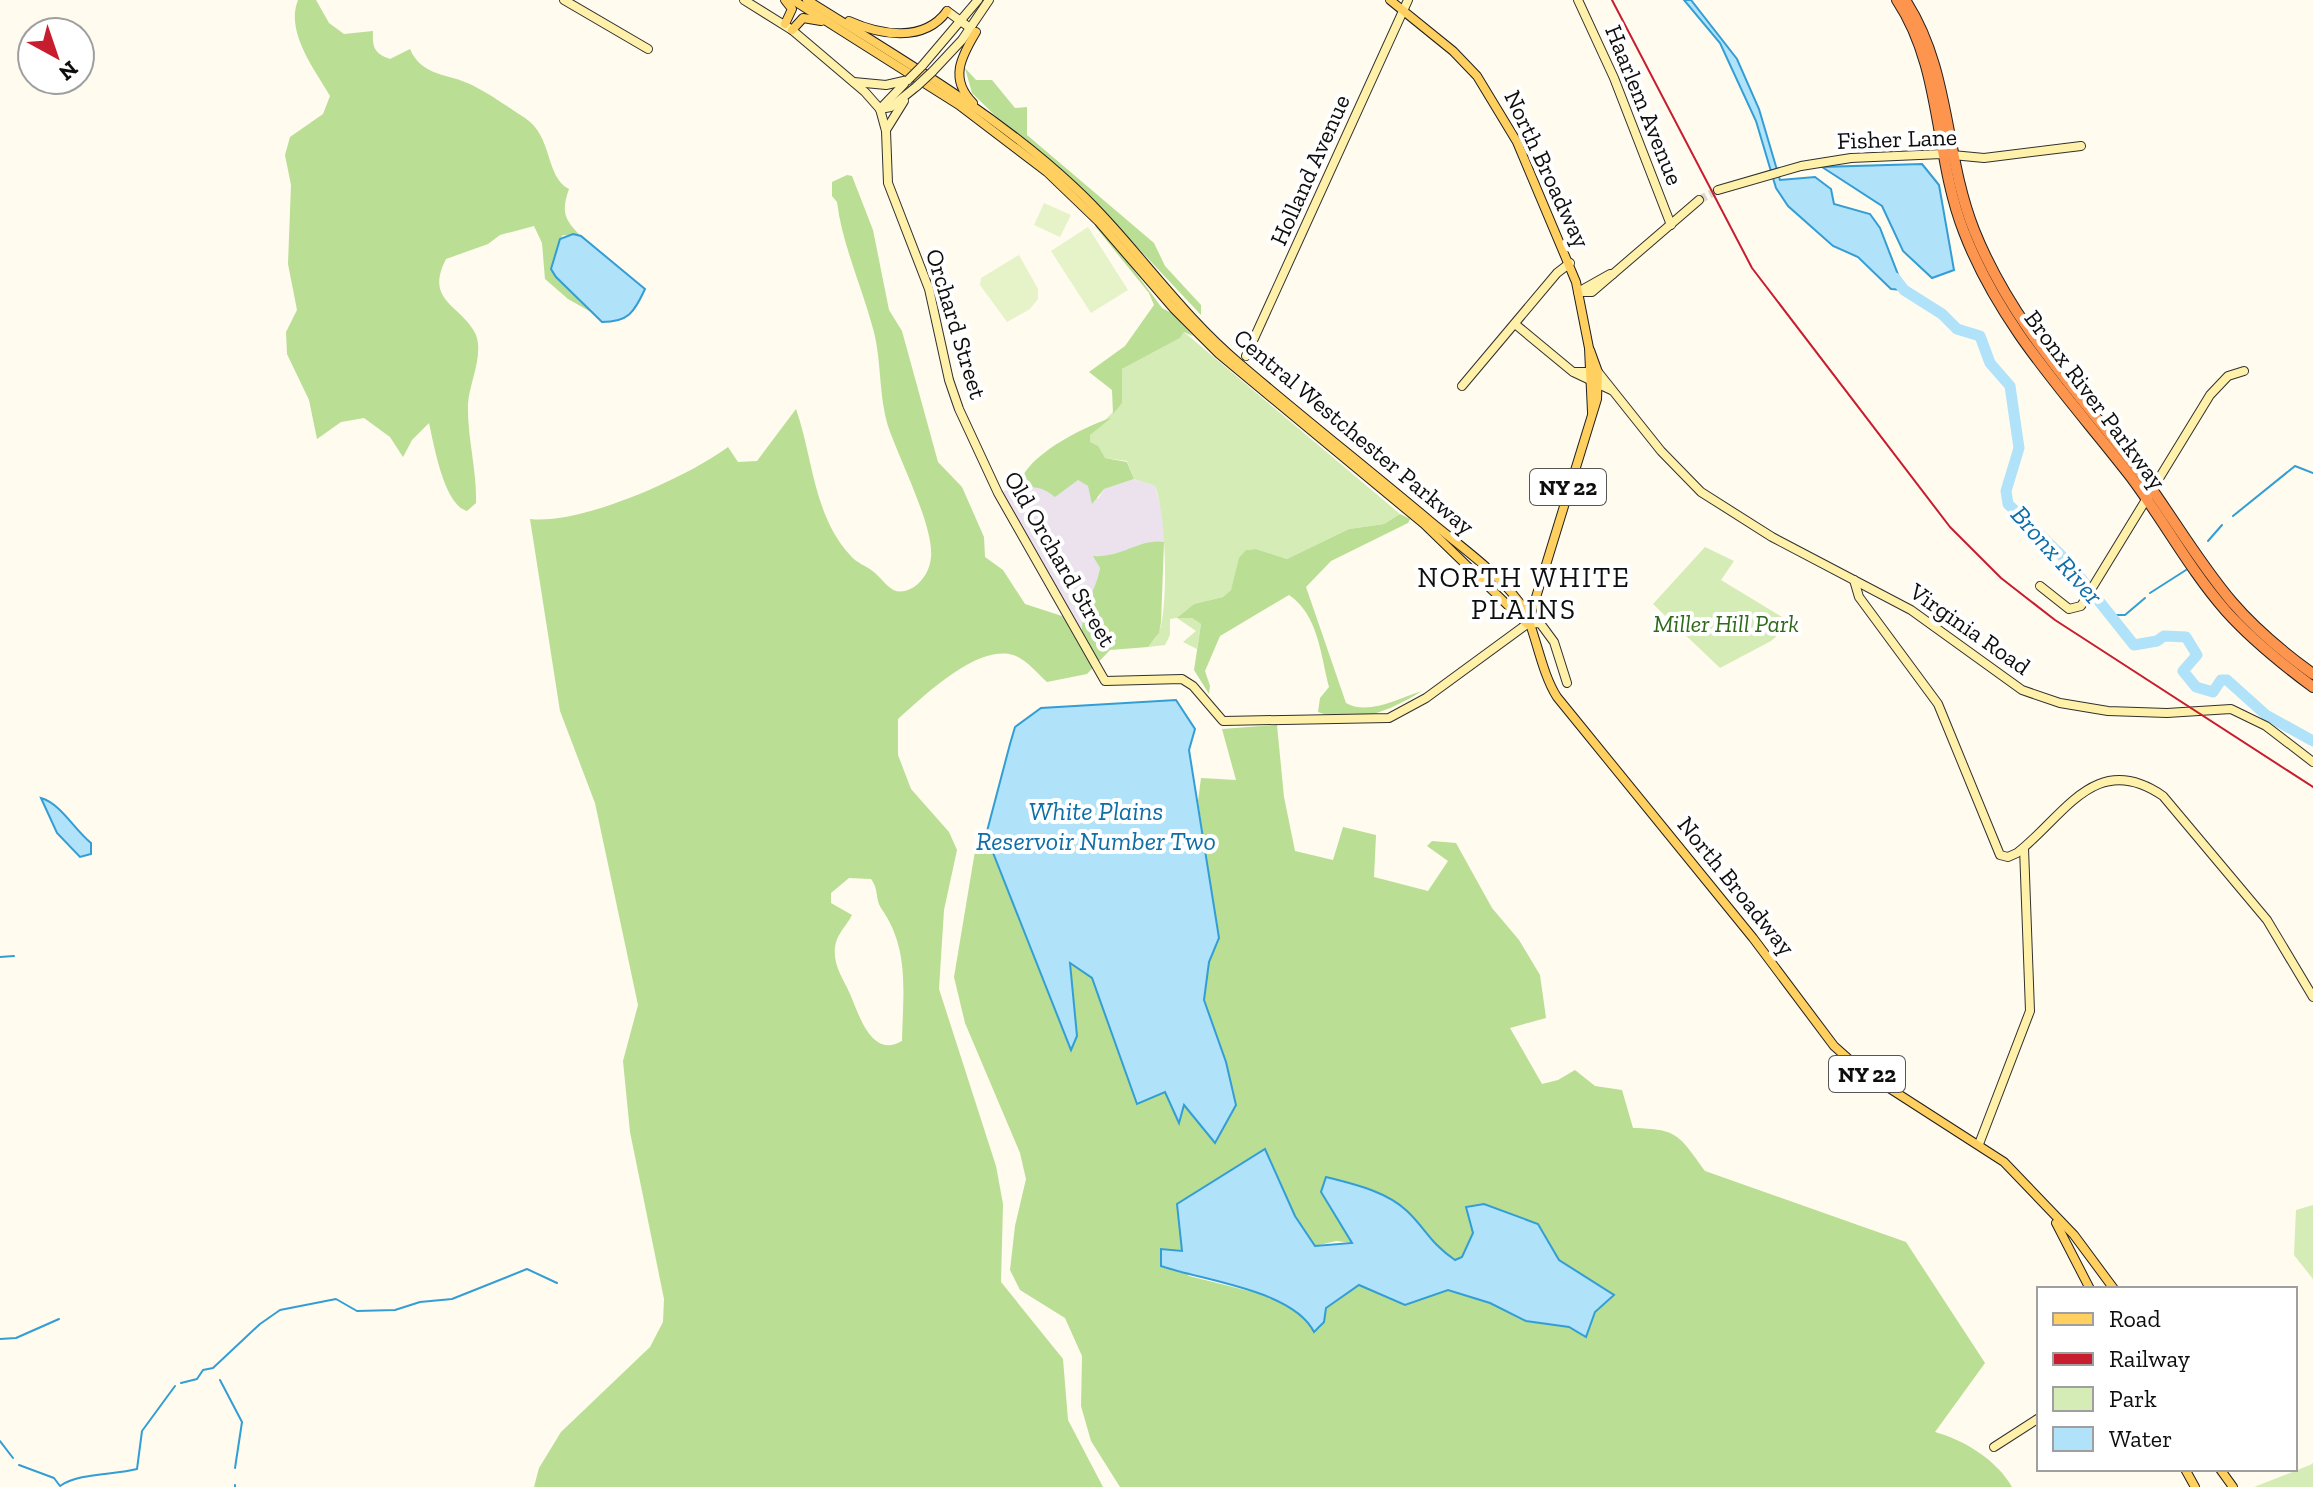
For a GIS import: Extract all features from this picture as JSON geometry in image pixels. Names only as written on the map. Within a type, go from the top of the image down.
[{"type":"highway","name":"Bronx River Parkway","points":[[1897,0],[1925,57],[1963,229],[2001,308],[2051,381],[2150,495],[2239,610],[2270,641],[2313,674]]},
{"type":"highway","name":"Bronx River Parkway","points":[[1905,0],[1936,66],[1947,154]]},
{"type":"highway","name":"Bronx River Parkway","points":[[2150,495],[2225,610],[2265,649],[2313,687]]},
{"type":"main road","points":[[785,0],[792,9],[788,27]]},
{"type":"main road","name":"Central Westchester Parkway","points":[[793,0],[959,105],[1047,172],[1098,221],[1219,354],[1424,524],[1527,624]]},
{"type":"main road","name":"North Broadway","points":[[1390,0],[1453,51],[1493,98],[1520,147],[1570,263],[1589,348],[1598,372],[1592,412],[1527,624],[1557,697],[1753,938],[1834,1046],[1872,1077],[1979,1144],[2018,1174],[2054,1219],[2074,1235],[2113,1287]]},
{"type":"main road","name":"Central Westchester Parkway","points":[[811,2],[1001,127],[1086,198],[1174,299],[1233,358],[1495,578],[1520,603],[1527,624]]},
{"type":"main road","points":[[841,21],[893,34],[924,28],[947,11]]},
{"type":"main road","points":[[788,27],[803,18],[831,23]]},
{"type":"main road","points":[[973,30],[959,65],[960,85],[967,96],[1001,127]]},
{"type":"main road","name":"North Broadway","points":[[1589,348],[1588,379],[1592,412]]},
{"type":"main road","name":"NY 22","points":[[2054,1219],[2089,1287]]},
{"type":"street","points":[[564,0],[648,49]]},
{"type":"street","points":[[744,0],[788,27],[853,81],[880,109]]},
{"type":"street","points":[[880,109],[962,22],[978,0]]},
{"type":"street","points":[[886,131],[905,98],[973,30],[989,0]]},
{"type":"street","name":"Holland Avenue","points":[[1246,356],[1408,0]]},
{"type":"street","name":"Haarlem Avenue","points":[[1578,0],[1623,101],[1671,225]]},
{"type":"street","points":[[947,11],[973,30]]},
{"type":"street","points":[[853,81],[886,85],[908,80]]},
{"type":"street","points":[[880,109],[905,98]]},
{"type":"street","name":"Orchard Street","points":[[880,109],[886,131],[888,183],[929,289],[949,380],[981,456]]},
{"type":"street","name":"Fisher Lane","points":[[1718,190],[1774,174],[1851,158],[1947,154],[1988,157],[2081,146]]},
{"type":"street","points":[[1578,292],[1592,292],[1699,200]]},
{"type":"street","points":[[1462,386],[1557,273],[1570,263]]},
{"type":"street","points":[[1515,324],[1573,372],[1588,379]]},
{"type":"street","points":[[2040,586],[2069,609],[2078,609],[2216,387],[2228,376],[2244,371]]},
{"type":"street","points":[[1573,372],[1588,379]]},
{"type":"street","points":[[1588,379],[1598,372]]},
{"type":"street","name":"Virginia Road","points":[[1598,372],[1677,469],[1701,492],[1772,537],[1911,610],[2012,684],[2039,698],[2108,711],[2167,713],[2231,709],[2266,726],[2313,762]]},
{"type":"street","name":"Virginia Road","points":[[1588,379],[1611,390]]},
{"type":"street","name":"Old Orchard Street","points":[[981,456],[1079,641],[1105,681],[1182,679],[1193,686],[1223,721],[1389,718],[1426,698],[1527,624]]},
{"type":"street","points":[[1854,580],[1859,597],[1938,704],[1996,850],[2008,857],[2024,848],[2095,784],[2117,780],[2150,787],[2163,796],[2267,920],[2313,997]]},
{"type":"street","points":[[1527,624],[1540,623],[1546,628],[1567,683]]},
{"type":"street","points":[[1979,1144],[2030,1011],[2024,848]]},
{"type":"street","points":[[1994,1447],[2037,1419]]},
{"type":"shaded area","points":[[1134,479],[1155,486],[1165,522],[1164,542],[1110,557],[1094,556],[1100,568],[1092,598],[1083,608],[1083,633],[1073,625],[1001,493],[1020,482],[1018,490],[1078,480],[1088,486],[1098,499],[1104,489]]},
{"type":"green space","points":[[298,0],[316,0],[329,23],[344,34],[373,31],[376,50],[385,57],[390,59],[410,49],[421,65],[429,70],[472,85],[525,118],[540,135],[556,175],[569,189],[566,215],[581,236],[563,235],[560,239],[582,302],[591,312],[568,299],[545,279],[542,243],[534,226],[500,235],[488,244],[446,259],[441,273],[441,293],[474,331],[478,348],[468,404],[476,503],[467,511],[452,498],[446,486],[429,423],[412,440],[403,457],[390,437],[364,418],[341,422],[317,439],[309,400],[287,354],[286,332],[297,310],[288,264],[291,185],[285,155],[290,137],[323,114],[330,96],[298,38],[295,12]]},
{"type":"green space","points":[[965,68],[976,80],[992,80],[1015,108],[1027,107],[1027,135],[1154,243],[1165,266],[1201,305],[1201,315],[1079,185],[1014,134],[972,93]]},
{"type":"green space","points":[[852,176],[873,230],[889,310],[902,331],[938,462],[962,487],[984,537],[985,557],[1003,570],[1025,604],[1062,616],[1082,632],[1084,615],[1100,568],[1093,556],[1164,542],[1161,622],[1159,633],[1148,647],[1110,650],[1087,674],[1047,682],[1027,663],[1013,655],[984,657],[952,674],[898,719],[898,755],[911,789],[949,832],[957,850],[944,910],[939,989],[996,1166],[1003,1204],[1001,1282],[1063,1359],[1068,1420],[1103,1487],[534,1487],[539,1468],[561,1432],[650,1347],[663,1322],[664,1299],[630,1132],[623,1061],[638,1005],[595,803],[560,711],[530,519],[577,515],[632,497],[687,472],[728,447],[738,462],[757,461],[796,409],[821,504],[838,539],[852,558],[892,589],[901,592],[921,581],[931,557],[927,528],[888,426],[875,337],[847,248],[837,202],[832,196],[832,182]],"holes":[[[849,878],[871,879],[901,955],[902,1041],[891,1045],[882,1044],[868,1032],[839,972],[835,954],[836,942],[852,915],[831,903],[831,893]]]},
{"type":"green space","points":[[1044,203],[1071,215],[1060,237],[1034,225]]},
{"type":"green space","points":[[1095,226],[1106,233],[1162,308],[1173,314],[1193,336],[1184,332],[1180,338],[1122,369],[1122,403],[1113,414],[1112,390],[1089,372],[1125,346],[1154,305],[1149,293]]},
{"type":"green space","points":[[1088,227],[1128,290],[1091,313],[1051,251]]},
{"type":"green space","points":[[1019,255],[1038,289],[1038,299],[1030,309],[1007,322],[980,285],[981,278]]},
{"type":"green space","points":[[1184,332],[1400,514],[1384,524],[1349,529],[1287,559],[1256,549],[1246,550],[1231,590],[1223,597],[1194,604],[1179,617],[1192,618],[1201,624],[1197,649],[1183,642],[1196,631],[1177,618],[1170,619],[1170,635],[1165,645],[1148,647],[1159,632],[1164,602],[1164,537],[1159,499],[1155,486],[1134,479],[1127,461],[1105,458],[1090,442],[1090,435],[1122,403],[1122,369],[1180,338]]},
{"type":"green space","points":[[1111,418],[1090,435],[1090,442],[1098,446],[1105,458],[1127,462],[1134,479],[1104,489],[1092,504],[1088,486],[1078,480],[1055,497],[1038,488],[1029,488],[1020,493],[1021,481],[1039,457],[1069,437]]},
{"type":"green space","points":[[1400,514],[1410,519],[1408,523],[1331,561],[1306,587],[1346,703],[1355,707],[1374,707],[1422,691],[1385,710],[1359,717],[1346,718],[1318,712],[1320,698],[1329,687],[1320,649],[1306,613],[1289,595],[1220,636],[1205,671],[1209,694],[1194,670],[1201,624],[1192,618],[1177,618],[1194,604],[1223,597],[1231,590],[1239,558],[1246,550],[1256,549],[1287,559],[1349,529],[1384,524]]},
{"type":"green space","name":"Miller Hill Park","points":[[1705,547],[1734,561],[1721,580],[1792,623],[1771,641],[1720,668],[1653,604]]},
{"type":"green space","points":[[1277,725],[1284,797],[1295,851],[1333,860],[1343,827],[1376,835],[1374,877],[1428,891],[1448,861],[1427,846],[1432,841],[1456,843],[1492,908],[1519,940],[1540,975],[1546,1018],[1510,1028],[1542,1084],[1558,1080],[1575,1070],[1595,1086],[1622,1090],[1633,1128],[1660,1130],[1676,1136],[1705,1171],[1906,1242],[1985,1363],[1935,1432],[1979,1452],[1998,1468],[2012,1487],[1120,1487],[1091,1441],[1081,1406],[1082,1356],[1065,1318],[1020,1290],[1010,1270],[1015,1226],[1026,1179],[1020,1153],[965,1023],[954,977],[977,839],[986,835],[1070,1049],[1077,1035],[1069,963],[1092,977],[1138,1103],[1165,1092],[1179,1121],[1184,1104],[1215,1142],[1236,1105],[1226,1062],[1204,1000],[1209,962],[1219,938],[1198,801],[1201,778],[1236,780],[1222,729]],"holes":[[[1326,1177],[1390,1198],[1455,1260],[1462,1258],[1473,1233],[1467,1207],[1538,1224],[1559,1260],[1613,1295],[1595,1312],[1585,1337],[1569,1327],[1526,1321],[1490,1303],[1447,1290],[1405,1305],[1359,1285],[1326,1308],[1306,1317],[1265,1295],[1189,1276],[1161,1249],[1182,1252],[1296,1216],[1315,1246],[1336,1241],[1353,1243],[1321,1192]]]},
{"type":"green space","points":[[2313,1205],[2313,1279],[2294,1255],[2296,1210]]},
{"type":"green space","points":[[2313,1463],[2313,1487],[2254,1487],[2297,1471]]},
{"type":"water","points":[[1684,0],[1691,0],[1737,59],[1759,109],[1780,180],[1815,177],[1831,189],[1834,204],[1870,214],[1880,228],[1904,290],[1891,289],[1858,257],[1833,246],[1788,206],[1776,188],[1756,121],[1720,43]]},
{"type":"water","points":[[1922,164],[1939,185],[1954,270],[1932,278],[1903,251],[1882,206],[1822,167]]},
{"type":"water","points":[[573,234],[581,236],[645,289],[633,310],[624,318],[602,322],[551,269],[560,239]]},
{"type":"water","name":"White Plains Reservoir Number Two","points":[[1176,700],[1195,729],[1189,750],[1219,938],[1209,962],[1204,1000],[1226,1062],[1236,1105],[1215,1143],[1184,1105],[1179,1123],[1165,1092],[1137,1104],[1092,978],[1070,963],[1077,1036],[1071,1050],[986,835],[1015,727],[1041,708]]},
{"type":"water","points":[[41,798],[61,811],[91,843],[91,854],[80,857],[57,833]]},
{"type":"water","points":[[1265,1149],[1295,1216],[1315,1246],[1352,1243],[1321,1192],[1326,1177],[1369,1189],[1399,1204],[1455,1260],[1462,1257],[1473,1233],[1466,1207],[1484,1204],[1538,1224],[1559,1260],[1614,1295],[1595,1312],[1586,1337],[1569,1327],[1526,1321],[1490,1303],[1448,1290],[1405,1305],[1359,1285],[1326,1308],[1324,1322],[1314,1332],[1303,1318],[1268,1297],[1161,1266],[1161,1249],[1182,1251],[1177,1204]]},
{"type":"waterway","name":"Bronx River","points":[[1895,278],[1904,290],[1942,314],[1957,329],[1980,336],[1990,363],[2010,386],[2019,448],[2006,491],[2008,504],[2067,561],[2134,645],[2157,641],[2164,636],[2186,637],[2197,655],[2183,671],[2196,687],[2213,692],[2221,680],[2227,680],[2266,715],[2313,741]]},
{"type":"waterway","points":[[2233,516],[2295,466],[2313,473]]},
{"type":"waterway","points":[[2208,541],[2222,525]]},
{"type":"waterway","points":[[2150,593],[2186,570]]},
{"type":"waterway","points":[[2111,615],[2125,615],[2145,598]]},
{"type":"waterway","points":[[0,957],[14,956]]},
{"type":"waterway","points":[[181,1383],[197,1379],[203,1370],[213,1368],[260,1324],[280,1310],[336,1299],[357,1311],[395,1310],[420,1302],[452,1299],[527,1269],[557,1283]]},
{"type":"waterway","points":[[0,1339],[16,1338],[59,1319]]},
{"type":"waterway","points":[[220,1380],[242,1422],[235,1468]]},
{"type":"waterway","points":[[19,1465],[54,1478],[60,1486],[86,1476],[137,1469],[142,1431],[175,1386]]},
{"type":"waterway","points":[[0,1441],[13,1458]]},
{"type":"tunnel","points":[[1699,200],[1718,190]]},
{"type":"railway","points":[[1612,0],[1752,268],[1950,527],[2001,578],[2055,620],[2313,787]]},
{"type":"district","name":"NORTH WHITE PLAINS","points":[[1524,593]]}]
